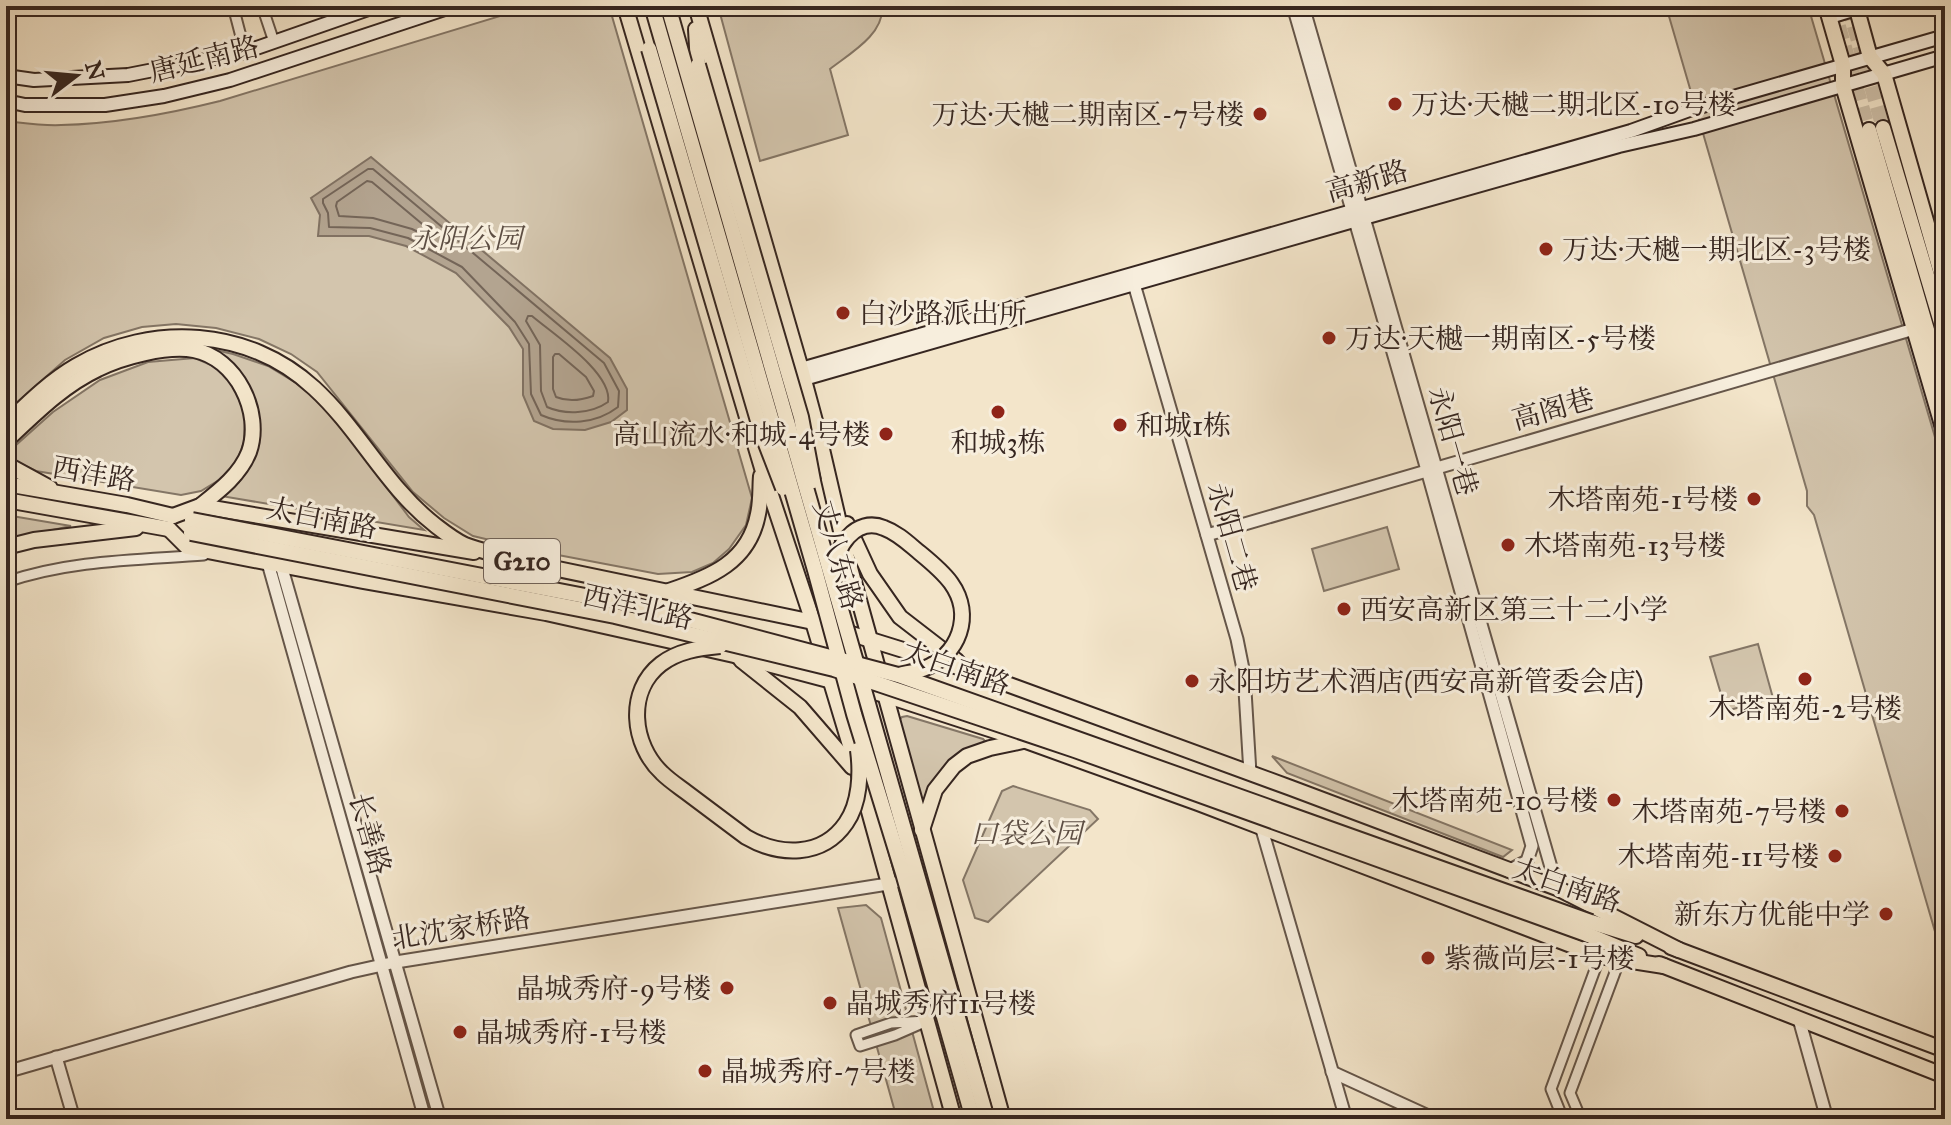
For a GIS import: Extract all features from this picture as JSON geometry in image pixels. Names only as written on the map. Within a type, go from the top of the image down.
[{"type":"main road","name":"唐延南路","points":[[6,76],[34,80],[128,75],[245,52],[377,6]]},
{"type":"main road","name":"唐延南路","points":[[6,101],[25,105],[105,105],[164,96],[230,80],[454,6]]},
{"type":"main road","name":"丈八东路","points":[[652,6],[973,1119]]},
{"type":"main road","name":"丈八东路","points":[[668,6],[987,1119]]},
{"type":"main road","points":[[695,6],[698,65],[801,417],[828,560]]},
{"type":"main road","points":[[695,6],[802,374],[847,557],[1003,1119]]},
{"type":"main road","points":[[1945,287],[1884,74],[1870,57],[1856,8],[1828,11],[1843,65],[1843,86],[1945,435]]},
{"type":"main road","points":[[626,10],[649,49],[761,431],[815,570]]},
{"type":"main road","points":[[626,10],[762,468],[859,775],[954,1119]]},
{"type":"main road","name":"高新路","points":[[802,374],[1357,214],[1631,131],[1692,109],[1945,36]]},
{"type":"main road","name":"高新路","points":[[1357,214],[1694,129],[1945,56]]},
{"type":"main road","points":[[1945,336],[1876,129],[1945,392]]},
{"type":"main road","points":[[6,424],[42,399],[87,360],[111,349],[162,338],[225,340],[259,352],[313,387],[341,415],[388,477],[423,516],[464,545],[506,557]]},
{"type":"main road","points":[[6,441],[42,399],[99,368],[163,350],[193,350],[214,357],[229,369],[240,385],[249,403],[253,424],[249,451],[238,471],[221,490],[200,506]]},
{"type":"main road","points":[[6,464],[61,494]]},
{"type":"main road","points":[[668,592],[723,569],[738,555],[751,536],[758,514],[762,468]]},
{"type":"main road","name":"西沣路","points":[[6,484],[127,505],[171,522]]},
{"type":"main road","points":[[831,489],[870,574],[900,617],[974,672]]},
{"type":"main road","name":"西沣路","points":[[6,500],[151,526],[171,522]]},
{"type":"main road","name":"西沣北路","points":[[870,640],[813,622],[506,557],[200,506],[171,522],[187,547],[733,650],[885,695]]},
{"type":"main road","points":[[171,522],[191,527]]},
{"type":"main road","points":[[6,547],[34,540],[151,526]]},
{"type":"main road","points":[[838,597],[835,567],[839,551],[846,538],[856,529],[868,526],[882,526],[900,537],[952,585],[961,604],[958,641],[944,657],[924,669],[898,675]]},
{"type":"main road","name":"太白南路","points":[[191,527],[615,616],[733,650],[834,669],[1588,928],[1679,950]]},
{"type":"main road","name":"太白南路","points":[[191,527],[637,606],[898,675],[1588,928],[1664,966],[1945,1076]]},
{"type":"main road","name":"太白南路","points":[[870,640],[974,672],[1557,888],[1679,950],[1945,1050]]},
{"type":"main road","points":[[854,714],[860,765],[856,803],[846,823],[816,847],[781,851],[759,845],[746,837],[661,773],[645,753],[638,733],[637,707],[645,682],[660,665],[677,654],[700,647],[733,650],[800,707],[859,775]]},
{"type":"main road","name":"太白南路","points":[[885,695],[1026,741],[1261,826],[1600,956],[1664,966]]},
{"type":"main road","points":[[922,830],[935,790],[954,766],[967,756],[990,748],[1026,741]]},
{"type":"street","points":[[135,6],[214,6]]},
{"type":"street","points":[[233,6],[245,52]]},
{"type":"street","points":[[262,6],[274,42]]},
{"type":"street","name":"永阳一巷","points":[[1293,6],[1557,888]]},
{"type":"street","name":"永阳一巷","points":[[1303,6],[1357,214]]},
{"type":"street","name":"永阳二巷","points":[[1132,279],[1237,639],[1244,674],[1250,773]]},
{"type":"street","name":"高阁巷","points":[[1207,535],[1914,329]]},
{"type":"street","name":"永阳一巷","points":[[1431,469],[1532,846],[1527,861],[1508,871]]},
{"type":"street","points":[[6,582],[28,574],[97,562],[222,553]]},
{"type":"street","name":"长善路","points":[[275,564],[396,962],[440,1119]]},
{"type":"street","name":"长善路","points":[[275,564],[425,1119]]},
{"type":"street","points":[[1261,826],[1346,1119]]},
{"type":"street","name":"北沈家桥路","points":[[6,1072],[351,972],[396,962],[889,885],[934,875]]},
{"type":"street","points":[[1563,1119],[1551,1089],[1600,956]]},
{"type":"street","points":[[1581,1119],[1570,1093],[1620,959]]},
{"type":"street","points":[[1799,1019],[1827,1119]]},
{"type":"street","points":[[927,1021],[860,1046],[856,1035],[891,1023],[927,1021]]},
{"type":"street","points":[[56,1057],[74,1119]]},
{"type":"street","points":[[1332,1072],[1435,1119]]},
{"type":"green space","name":"永阳公园","points":[[533,6],[609,6],[752,498],[746,525],[729,549],[713,563],[692,572],[658,574],[473,536],[444,518],[413,492],[317,372],[291,354],[259,339],[216,328],[176,324],[142,327],[104,338],[65,360],[6,412],[6,121],[81,124],[181,110],[220,101]]},
{"type":"green space","points":[[718,6],[882,6],[878,26],[872,34],[830,69],[848,135],[760,161]]},
{"type":"green space","points":[[1666,6],[1808,6],[1945,471],[1945,966],[1814,515],[1807,506],[1807,491]]},
{"type":"green space","points":[[211,349],[268,366],[311,392],[409,517],[424,530],[221,496],[239,482],[250,458],[255,403]]},
{"type":"green space","points":[[195,358],[220,369],[235,389],[245,415],[244,442],[236,464],[201,491],[181,495],[36,471],[6,457],[53,412],[100,380],[148,362]]},
{"type":"green space","points":[[6,515],[71,526],[6,540]]},
{"type":"green space","points":[[1387,527],[1399,569],[1324,591],[1312,549]]},
{"type":"green space","points":[[1758,644],[1773,698],[1726,711],[1710,657]]},
{"type":"green space","points":[[907,716],[986,742],[929,790],[923,804],[898,722]]},
{"type":"green space","points":[[1272,756],[1512,850],[1503,857],[1287,773]]},
{"type":"green space","name":"口袋公园","points":[[1013,786],[1090,810],[1098,819],[988,922],[975,918],[963,880],[1002,791]]},
{"type":"green space","points":[[866,905],[881,918],[936,1119],[897,1119],[838,908]]},
{"type":"water","points":[[371,157],[610,358],[627,389],[627,410],[611,422],[585,430],[553,429],[534,421],[523,395],[523,349],[509,327],[456,273],[406,246],[369,236],[318,236],[320,215],[311,198]]},
{"type":"tunnel","points":[[1833,6],[1869,130]]},
{"type":"tunnel","points":[[1848,6],[1883,128]]},
{"type":"place","name":"万达·天樾二期北区-10号楼","points":[[1395,104]]},
{"type":"place","name":"万达·天樾二期南区-7号楼","points":[[1260,114]]},
{"type":"place","name":"万达·天樾一期北区-3号楼","points":[[1546,249]]},
{"type":"place","name":"白沙路派出所","points":[[843,313]]},
{"type":"place","name":"万达·天樾一期南区-5号楼","points":[[1329,338]]},
{"type":"place","name":"和城3栋","points":[[998,412]]},
{"type":"place","name":"和城1栋","points":[[1120,425]]},
{"type":"place","name":"高山流水·和城-4号楼","points":[[886,434]]},
{"type":"place","name":"木塔南苑-1号楼","points":[[1754,499]]},
{"type":"place","name":"木塔南苑-13号楼","points":[[1508,545]]},
{"type":"place","name":"西安高新区第三十二小学","points":[[1344,609]]},
{"type":"place","name":"木塔南苑-2号楼","points":[[1805,679]]},
{"type":"place","name":"永阳坊艺术酒店(西安高新管委会店)","points":[[1192,681]]},
{"type":"place","name":"木塔南苑-10号楼","points":[[1614,800]]},
{"type":"place","name":"木塔南苑-7号楼","points":[[1842,811]]},
{"type":"place","name":"木塔南苑-11号楼","points":[[1835,856]]},
{"type":"place","name":"新东方优能中学","points":[[1886,914]]},
{"type":"place","name":"紫薇尚层-1号楼","points":[[1428,958]]},
{"type":"place","name":"晶城秀府-9号楼","points":[[727,988]]},
{"type":"place","name":"晶城秀府11号楼","points":[[830,1003]]},
{"type":"place","name":"晶城秀府-1号楼","points":[[460,1032]]},
{"type":"place","name":"晶城秀府-7号楼","points":[[705,1071]]}]
